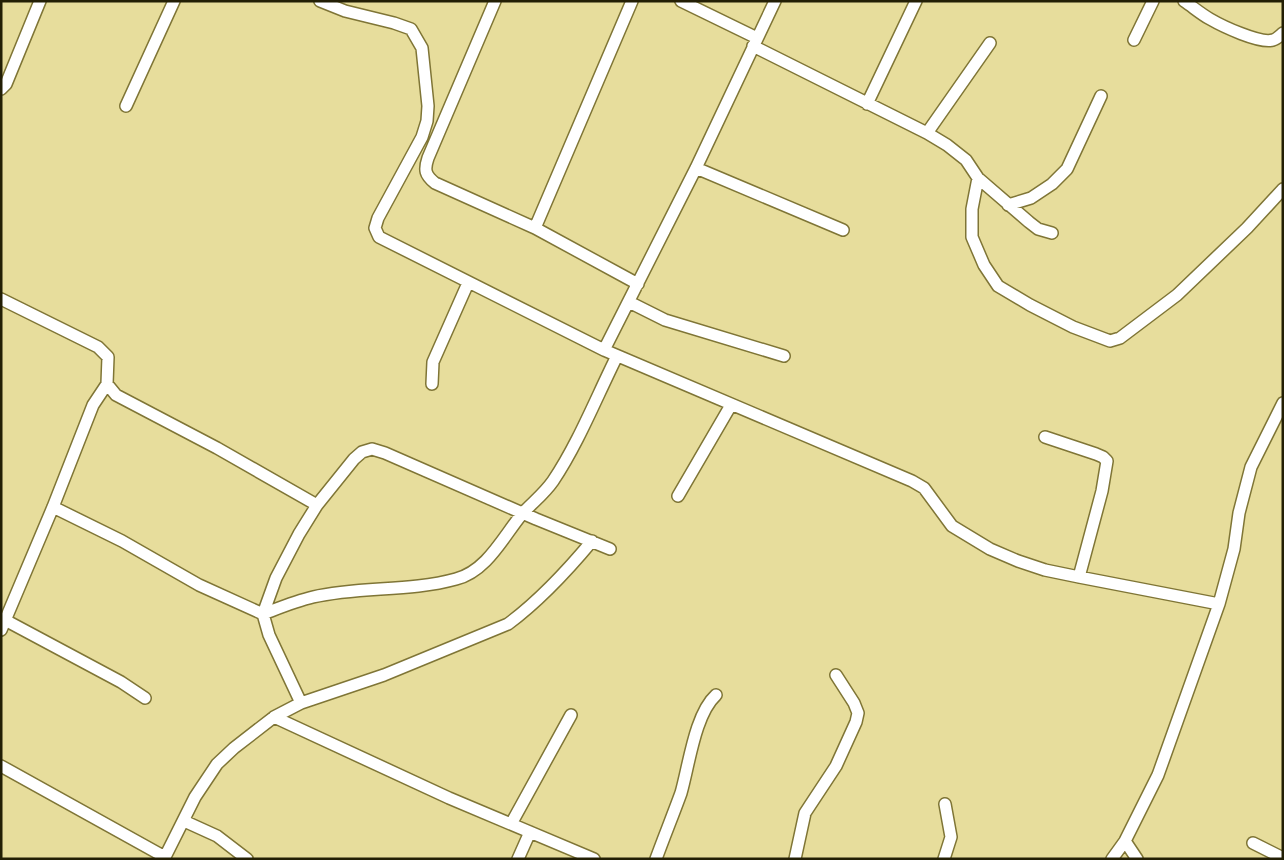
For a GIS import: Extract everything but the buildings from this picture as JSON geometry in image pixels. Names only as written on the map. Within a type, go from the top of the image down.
[{"type":"street","points":[[1,89],[6,84],[40,1]]},
{"type":"street","points":[[126,106],[174,1]]},
{"type":"street","points":[[320,1],[345,11],[411,29],[422,48],[428,106],[427,122],[422,137],[388,199],[375,228],[379,237],[617,356],[912,481],[924,488],[952,526],[990,549],[1018,561],[1079,577],[1219,604]]},
{"type":"street","points":[[495,1],[428,158],[425,172],[428,178],[435,183],[535,228],[638,284]]},
{"type":"street","points":[[535,228],[632,1]]},
{"type":"street","points":[[681,1],[867,104],[927,132],[966,160],[978,178],[1008,205],[1038,229],[1052,233]]},
{"type":"street","points":[[604,350],[696,168],[775,1]]},
{"type":"street","points":[[867,104],[916,1]]},
{"type":"street","points":[[1134,40],[1153,1]]},
{"type":"street","points":[[1184,1],[1210,19],[1236,32],[1257,39],[1276,40],[1283,33]]},
{"type":"street","points":[[927,132],[990,42]]},
{"type":"street","points":[[1008,205],[1031,198],[1052,184],[1067,168],[1101,96]]},
{"type":"street","points":[[696,168],[843,230]]},
{"type":"street","points":[[978,178],[972,209],[972,237],[984,265],[998,286],[1073,327],[1110,341],[1120,338],[1177,295],[1247,228],[1283,189]]},
{"type":"street","points":[[432,384],[433,362],[468,283]]},
{"type":"street","points":[[1,299],[98,347],[108,357],[107,384],[93,405],[53,507],[3,625],[121,682],[145,698]]},
{"type":"street","points":[[629,302],[665,320],[784,356]]},
{"type":"street","points":[[53,507],[122,542],[199,585],[263,614],[313,597],[343,592],[416,587],[458,579],[474,570],[488,558],[523,513],[538,500],[553,481],[584,424],[617,356]]},
{"type":"street","points":[[107,384],[116,395],[216,448],[317,505]]},
{"type":"street","points":[[1112,859],[1124,841],[1158,774],[1219,604],[1234,549],[1239,513],[1251,467],[1283,403]]},
{"type":"street","points":[[678,496],[731,405]]},
{"type":"street","points":[[1045,437],[1096,454],[1107,461],[1102,491],[1079,577]]},
{"type":"street","points":[[301,702],[269,635],[263,614],[276,578],[299,534],[317,505],[354,459],[362,452],[372,449],[384,453],[610,549]]},
{"type":"street","points":[[1,766],[165,858],[195,796],[217,764],[234,748],[274,717],[301,702],[384,675],[508,624],[524,613],[592,541]]},
{"type":"street","points":[[795,859],[805,813],[836,766],[856,722],[858,713],[854,703],[836,675]]},
{"type":"street","points":[[656,859],[680,793],[700,719],[716,694]]},
{"type":"street","points":[[511,824],[571,715]]},
{"type":"street","points":[[274,717],[440,794],[594,859]]},
{"type":"street","points":[[944,859],[951,837],[945,804]]},
{"type":"street","points":[[184,821],[217,836],[247,859]]},
{"type":"street","points":[[518,859],[530,832]]},
{"type":"street","points":[[1124,841],[1137,859]]},
{"type":"street","points":[[1253,843],[1282,856]]}]
